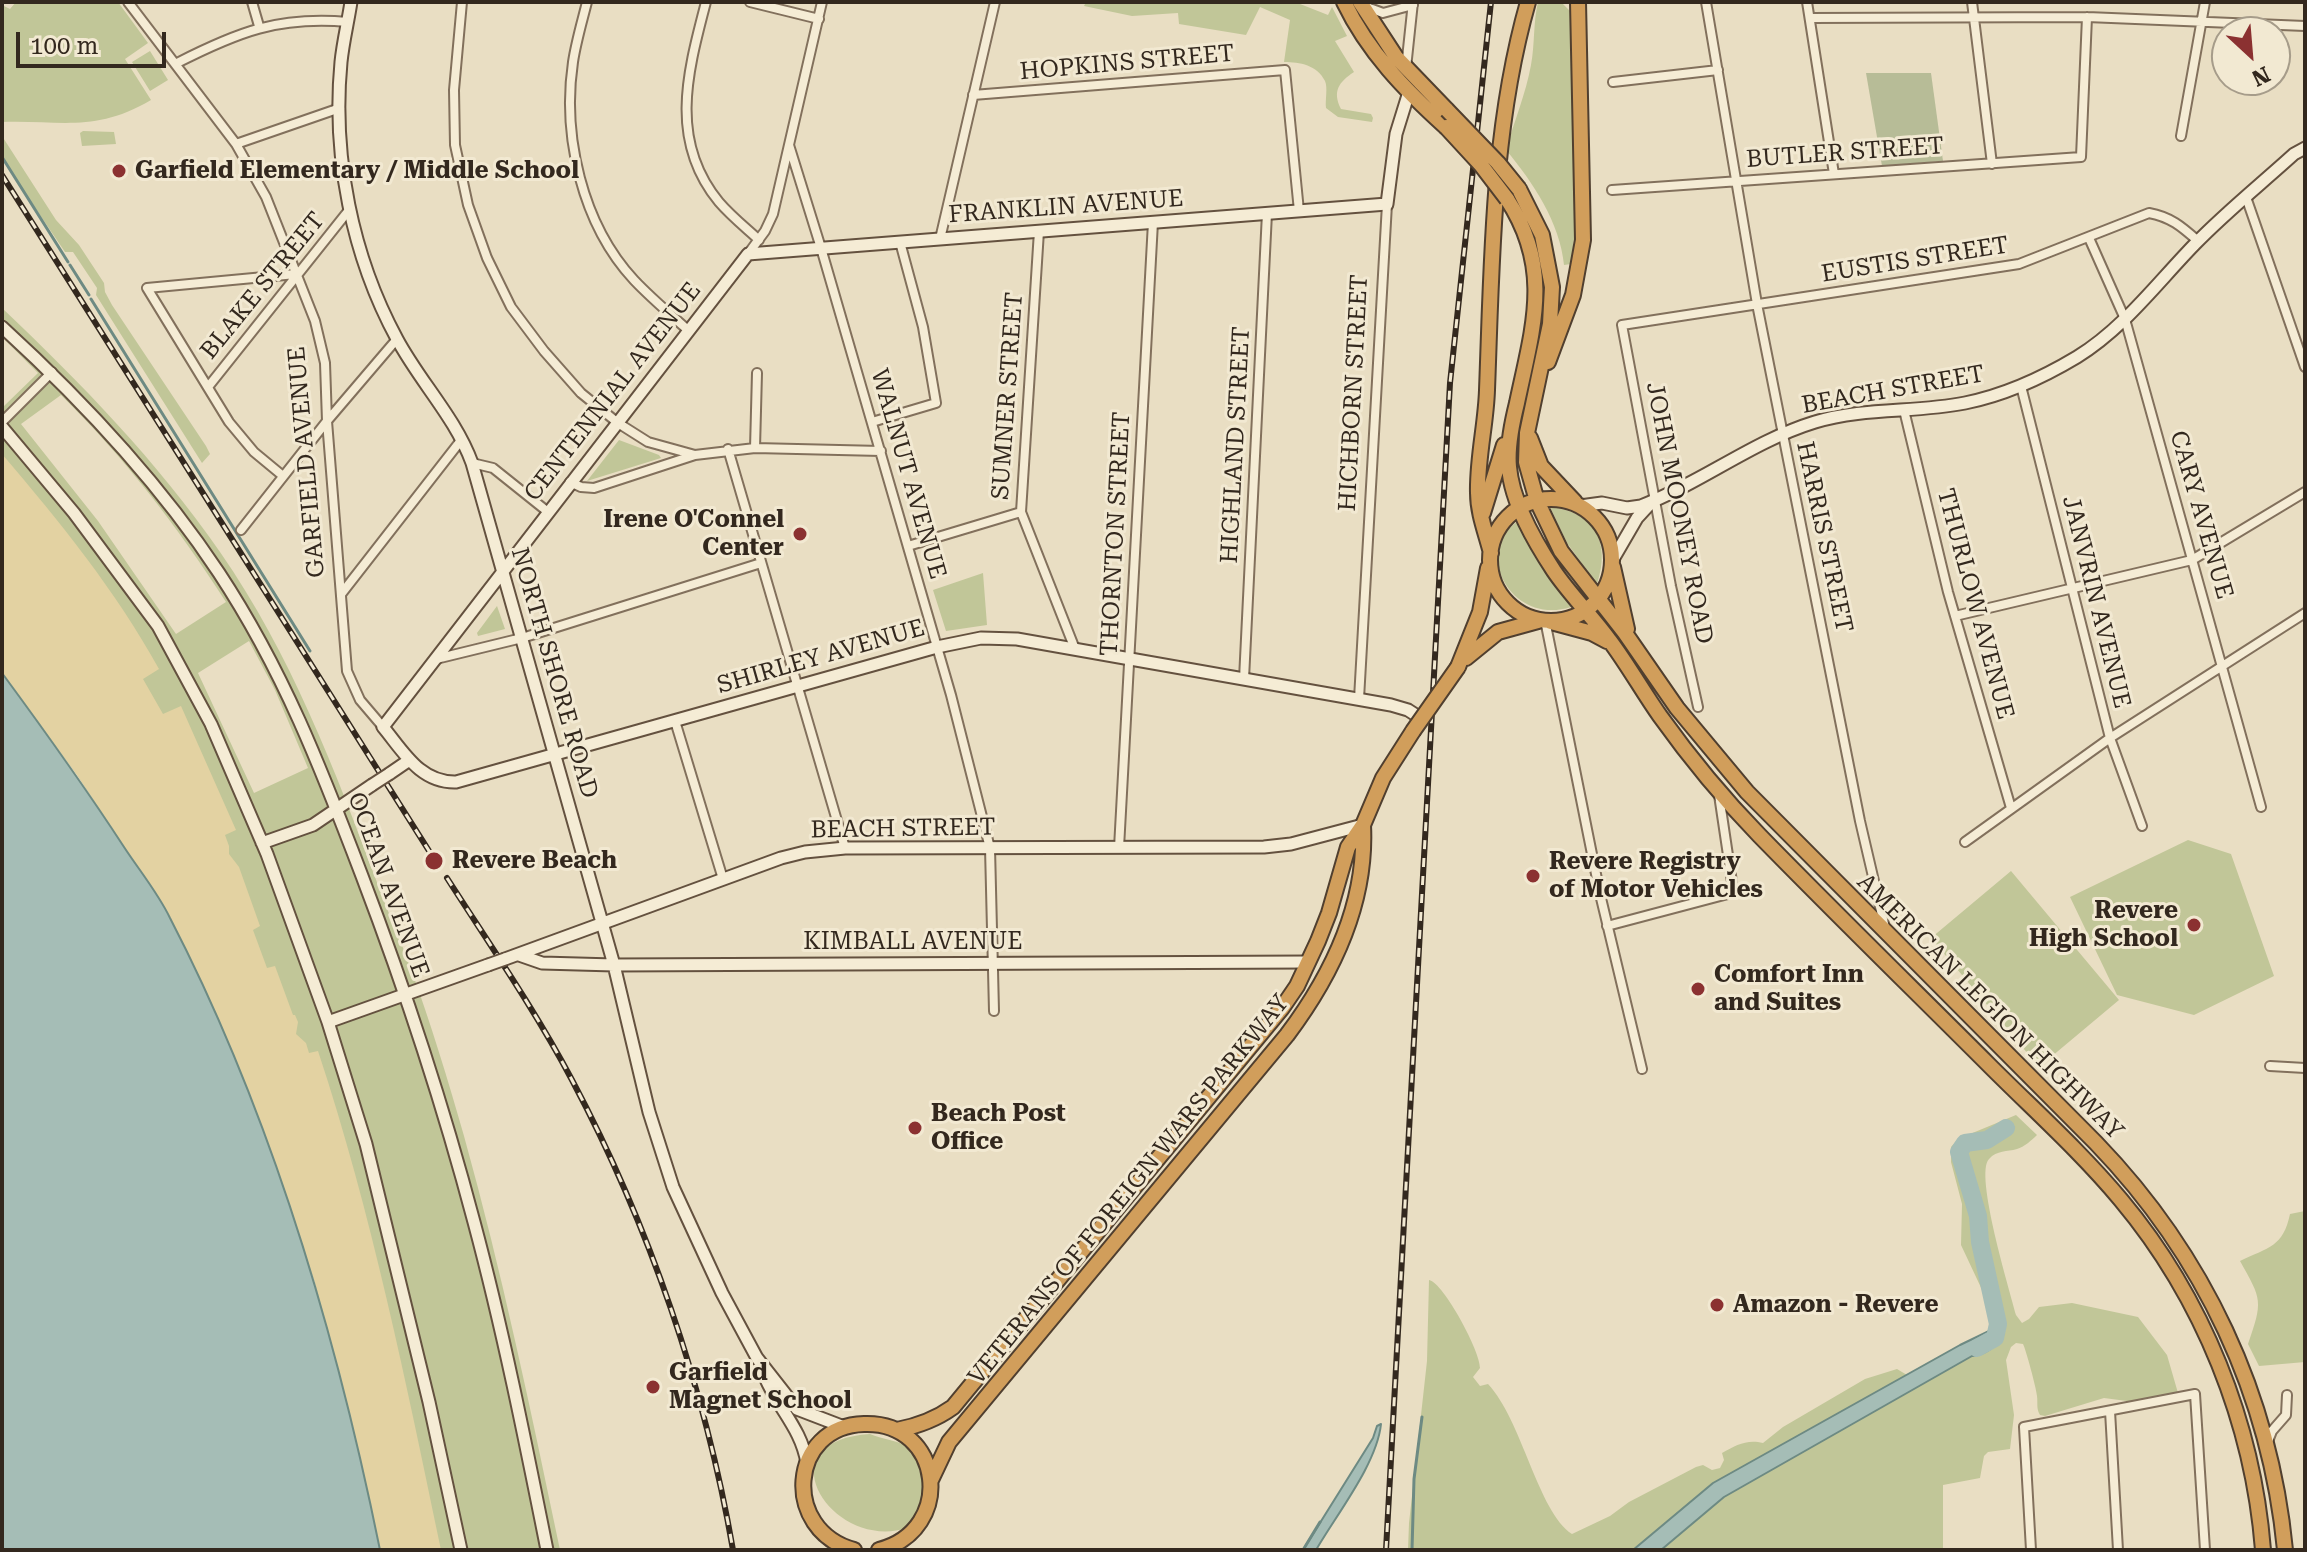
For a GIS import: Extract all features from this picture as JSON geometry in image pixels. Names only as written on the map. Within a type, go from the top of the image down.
[{"type":"highway","points":[[1344,2],[1372,50],[1409,92],[1513,194],[1542,235],[1552,287],[1549,330],[1533,399]]},
{"type":"highway","points":[[1528,2],[1508,90],[1495,208],[1486,409],[1478,485],[1481,518],[1491,554],[1494,581],[1504,598],[1519,611],[1597,635],[1615,648]]},
{"type":"highway","points":[[1533,399],[1568,313],[1582,253],[1584,209],[1578,2]]},
{"type":"highway","points":[[1360,3],[1380,36],[1406,68],[1498,163],[1527,234],[1536,276],[1534,326],[1519,391],[1481,518]]},
{"type":"highway","name":"AMERICAN LEGION HIGHWAY","points":[[1519,391],[1509,464],[1521,507],[1546,559],[1615,648],[1665,724],[1718,790],[1786,863],[2085,1161],[2145,1231],[2184,1292],[2227,1383],[2250,1461],[2263,1550]]},
{"type":"highway","name":"AMERICAN LEGION HIGHWAY","points":[[1533,399],[1526,462],[1537,501],[1561,551],[1677,708],[1723,765],[1778,825],[2096,1143],[2156,1213],[2187,1258],[2223,1323],[2245,1374],[2267,1444],[2285,1550]]},
{"type":"highway","points":[[1528,423],[1538,462],[1604,529],[1610,542],[1624,621],[1635,648]]},
{"type":"highway","points":[[1491,554],[1500,527],[1521,507],[1537,501],[1558,499],[1579,506]]},
{"type":"highway","name":"VETERANS OF FOREIGN WARS PARKWAY","points":[[1458,667],[1480,612],[1491,554]]},
{"type":"highway","points":[[1585,610],[1598,599],[1608,583],[1612,562]]},
{"type":"highway","name":"VETERANS OF FOREIGN WARS PARKWAY","points":[[897,1430],[919,1426],[953,1407],[1257,1040],[1297,986],[1329,913],[1344,855],[1363,825],[1383,778],[1416,721],[1458,667],[1481,643],[1498,632],[1544,620],[1567,619],[1585,610]]},
{"type":"highway","name":"VETERANS OF FOREIGN WARS PARKWAY","points":[[918,1527],[929,1505],[931,1480],[949,1442],[1287,1035],[1312,999],[1333,962],[1352,909],[1362,858],[1363,825]]},
{"type":"highway","points":[[833,1550],[807,1512],[803,1497],[807,1463],[816,1448],[829,1436],[844,1427],[862,1423],[880,1424],[897,1430],[924,1457],[931,1480]]},
{"type":"highway","points":[[815,1526],[827,1538],[854,1550]]},
{"type":"highway","points":[[879,1550],[906,1539],[918,1527]]},
{"type":"highway","points":[[906,1550],[918,1527]]},
{"type":"main road","name":"NORTH SHORE ROAD","points":[[351,2],[341,61],[340,108],[349,210],[377,296],[397,339],[462,439],[472,463],[614,965],[649,1112],[673,1187],[777,1403],[800,1435],[807,1463]]},
{"type":"main road","name":"HICHBORN STREET","points":[[1387,204],[1396,134],[1409,92]]},
{"type":"main road","name":"BEACH STREET","points":[[1579,506],[1602,503],[1632,508],[1655,501],[1783,434],[1833,417],[1965,403],[2021,386],[2080,355],[2125,319],[2198,241],[2294,154],[2305,148]]},
{"type":"main road","name":"FRANKLIN AVENUE","points":[[748,254],[1387,204]]},
{"type":"main road","name":"CENTENNIAL AVENUE","points":[[383,727],[748,254]]},
{"type":"main road","name":"OCEAN AVENUE","points":[[2,327],[98,419],[219,573],[280,677],[318,760],[405,994],[474,1221],[547,1550]]},
{"type":"main road","points":[[2,424],[66,502],[137,595],[164,636],[200,701],[262,843],[328,1022],[366,1144],[461,1550]]},
{"type":"main road","name":"BEACH STREET","points":[[1612,562],[1640,514],[1655,501]]},
{"type":"main road","name":"SHIRLEY AVENUE","points":[[408,761],[436,780],[456,782],[937,647],[998,637],[1398,706],[1416,721]]},
{"type":"main road","name":"GARFIELD AVENUE","points":[[383,727],[408,761]]},
{"type":"main road","points":[[262,843],[313,825],[408,761]]},
{"type":"main road","name":"BEACH STREET","points":[[328,1022],[798,854],[845,848],[1277,846],[1363,825]]},
{"type":"main road","name":"KIMBALL AVENUE","points":[[519,955],[542,963],[614,965],[1308,962]]},
{"type":"main road","name":"NORTH SHORE ROAD","points":[[757,1358],[797,1409],[844,1427]]},
{"type":"street","name":"GARFIELD AVENUE","points":[[128,2],[236,144],[266,197],[315,321],[325,363],[327,421],[350,681],[360,700],[383,727]]},
{"type":"street","points":[[252,2],[259,26]]},
{"type":"street","points":[[462,2],[454,90],[455,145],[468,205],[482,245],[511,307],[581,393],[618,423],[648,442],[695,455]]},
{"type":"street","points":[[587,2],[573,61],[571,90],[575,153],[584,192],[598,223],[632,278],[688,330]]},
{"type":"street","points":[[706,2],[687,76],[686,109],[690,144],[707,185],[727,210],[759,240]]},
{"type":"street","points":[[750,2],[819,19]]},
{"type":"street","points":[[789,145],[822,2]]},
{"type":"street","points":[[940,239],[995,2]]},
{"type":"street","name":"HARRIS STREET","points":[[1706,2],[1757,304],[1857,806],[1888,935]]},
{"type":"street","points":[[1807,2],[1834,174]]},
{"type":"street","points":[[1972,2],[1992,164]]},
{"type":"street","points":[[2181,136],[2205,2]]},
{"type":"street","points":[[1360,3],[1383,13],[1413,4],[1406,68]]},
{"type":"street","points":[[1811,18],[2087,17],[2305,26]]},
{"type":"street","name":"BUTLER STREET","points":[[1612,190],[2081,157],[2087,17]]},
{"type":"street","points":[[177,63],[259,26],[299,21],[348,22]]},
{"type":"street","name":"HOPKINS STREET","points":[[973,95],[1285,70],[1299,211]]},
{"type":"street","points":[[1613,82],[1718,70]]},
{"type":"street","points":[[236,144],[340,108]]},
{"type":"street","name":"CENTENNIAL AVENUE","points":[[748,254],[773,214],[789,145]]},
{"type":"street","name":"WALNUT AVENUE","points":[[789,145],[881,451],[990,848],[994,1011]]},
{"type":"street","points":[[2246,197],[2305,367]]},
{"type":"street","name":"HICHBORN STREET","points":[[1359,699],[1387,204]]},
{"type":"street","name":"BLAKE STREET","points":[[208,387],[349,210]]},
{"type":"street","name":"HIGHLAND STREET","points":[[1244,679],[1267,213]]},
{"type":"street","name":"EUSTIS STREET","points":[[1622,325],[2019,264],[2149,213],[2177,222],[2198,241]]},
{"type":"street","name":"THORNTON STREET","points":[[1119,848],[1140,508],[1153,222]]},
{"type":"street","name":"SUMNER STREET","points":[[1039,231],[1021,512],[1075,649]]},
{"type":"street","name":"CARY AVENUE","points":[[2089,238],[2125,319],[2261,807]]},
{"type":"street","points":[[872,422],[936,403],[923,327],[900,242]]},
{"type":"street","points":[[283,476],[254,452],[229,422],[147,288],[296,274]]},
{"type":"street","name":"JOHN MOONEY ROAD","points":[[1622,325],[1698,707]]},
{"type":"street","points":[[241,530],[397,339]]},
{"type":"street","points":[[2,424],[52,372]]},
{"type":"street","points":[[755,448],[757,373]]},
{"type":"street","name":"JANVRIN AVENUE","points":[[2021,386],[2110,738],[2142,826]]},
{"type":"street","name":"THURLOW AVENUE","points":[[1904,410],[1955,616],[2011,808]]},
{"type":"street","points":[[341,593],[462,439]]},
{"type":"street","points":[[728,449],[845,848]]},
{"type":"street","points":[[570,482],[594,488],[695,455],[728,449],[881,451]]},
{"type":"street","points":[[472,463],[493,468],[548,512]]},
{"type":"street","points":[[1955,616],[2192,560],[2305,492]]},
{"type":"street","points":[[908,546],[1021,512]]},
{"type":"street","points":[[434,659],[522,638],[761,563]]},
{"type":"street","points":[[1965,842],[2110,738],[2305,613]]},
{"type":"street","points":[[1544,620],[1607,926],[1642,1069]]},
{"type":"street","points":[[675,721],[723,879]]},
{"type":"street","points":[[1607,926],[1728,894],[1732,882],[1718,790]]},
{"type":"street","points":[[2270,1066],[2305,1068]]},
{"type":"street","points":[[2031,1550],[2024,1427],[2195,1394],[2205,1550]]},
{"type":"street","points":[[2267,1444],[2272,1431],[2286,1415],[2287,1395]]},
{"type":"street","points":[[2110,1411],[2118,1550]]},
{"type":"green space","points":[[16,2],[118,2],[148,43],[125,59],[151,100],[95,121],[2,122],[2,5],[10,9]]},
{"type":"green space","points":[[1086,2],[1295,2],[1328,15],[1332,7],[1347,36],[1335,41],[1354,72],[1338,88],[1338,103],[1341,109],[1371,114],[1372,122],[1338,117],[1326,108],[1326,84],[1322,76],[1308,66],[1284,62],[1290,20],[1260,7],[1246,35],[1179,24],[1178,13],[1132,16],[1084,6]]},
{"type":"green space","points":[[1538,2],[1561,2],[1571,12],[1576,223],[1571,264],[1564,265],[1557,234],[1544,204],[1506,150],[1529,76]]},
{"type":"green space","points":[[150,51],[168,80],[150,91],[132,62]]},
{"type":"green space","points":[[1866,73],[1931,73],[1943,161],[1882,166]]},
{"type":"green space","points":[[114,132],[116,144],[82,146],[80,133]]},
{"type":"green space","points":[[2,136],[56,220],[79,245],[104,283],[112,305],[206,446],[210,454],[202,463],[96,295],[97,288],[73,252],[65,252],[2,159]]},
{"type":"green space","points":[[2,308],[90,395],[171,486],[245,591],[269,631],[310,714],[407,958],[452,1094],[503,1290],[560,1550],[380,1550],[315,1282],[254,1107],[215,1013],[169,915],[78,776],[2,673],[2,404],[4,406],[38,373],[2,337]],"holes":[[[61,395],[150,494],[226,602],[176,634],[98,521],[21,424]],[[249,641],[275,690],[308,768],[254,793],[198,673]]]},
{"type":"green space","points":[[619,440],[661,458],[587,481]]},
{"type":"green space","points":[[1550,507],[1578,515],[1596,532],[1602,555],[1597,584],[1567,543]]},
{"type":"green space","points":[[1518,521],[1535,557],[1571,607],[1550,610],[1531,606],[1516,597],[1505,583],[1499,567],[1499,551],[1505,535]]},
{"type":"green space","points":[[983,573],[987,625],[946,631],[933,590]]},
{"type":"green space","points":[[497,606],[505,629],[478,636],[477,633]]},
{"type":"green space","points":[[2188,840],[2231,854],[2274,976],[2194,1015],[2117,995],[2070,897]]},
{"type":"green space","points":[[2011,871],[2119,1000],[2039,1067],[1931,938]]},
{"type":"green space","points":[[2016,1115],[2037,1135],[2020,1148],[1989,1159],[1986,1186],[2016,1315],[2022,1323],[2039,1307],[2072,1303],[2138,1317],[2167,1355],[2178,1393],[2142,1403],[2104,1398],[2040,1415],[2023,1344],[2016,1343],[2006,1360],[2014,1415],[2010,1449],[1988,1452],[1984,1456],[1980,1478],[1943,1485],[1943,1550],[1661,1550],[1724,1497],[1972,1356],[1985,1352],[1996,1338],[1989,1331],[1993,1323],[1992,1311],[1961,1245],[1962,1204],[1951,1162],[1951,1147],[1958,1139]]},
{"type":"green space","points":[[2305,1211],[2305,1362],[2259,1366],[2248,1344],[2258,1301],[2253,1284],[2240,1261],[2273,1245],[2283,1233],[2290,1214]]},
{"type":"green space","points":[[1429,1280],[1436,1284],[1452,1305],[1468,1334],[1480,1368],[1473,1377],[1480,1386],[1488,1384],[1500,1400],[1549,1506],[1572,1534],[1696,1467],[1720,1468],[1724,1460],[1722,1453],[1742,1444],[1763,1443],[1783,1427],[1865,1379],[1897,1369],[1907,1375],[1713,1483],[1633,1550],[1408,1550],[1427,1361]]},
{"type":"green space","points":[[870,1434],[906,1446],[921,1463],[925,1486],[923,1498],[920,1510],[907,1528],[879,1531],[854,1524],[834,1511],[820,1493],[814,1473],[819,1455],[837,1441]]},
{"type":"sand","points":[[2,454],[86,558],[142,640],[159,669],[143,679],[163,714],[181,706],[236,830],[225,835],[229,854],[239,867],[260,926],[253,930],[267,968],[275,966],[298,1022],[296,1034],[306,1043],[309,1053],[318,1051],[355,1174],[387,1299],[441,1550],[380,1550],[315,1282],[254,1107],[215,1013],[169,915],[78,776],[2,673]]},
{"type":"water","points":[[2,673],[160,900],[207,993],[240,1069],[297,1226],[321,1307],[363,1469],[380,1550],[2,1550]]},
{"type":"water","points":[[1989,1331],[1997,1341],[1987,1351],[1972,1356],[1724,1497],[1661,1550],[1633,1550],[1713,1483]]},
{"type":"water","points":[[1381,1424],[1372,1456],[1354,1489],[1316,1550],[1303,1550],[1373,1438],[1377,1426]]},
{"type":"waterway","points":[[2,157],[68,262]]},
{"type":"waterway","points":[[70,265],[89,295]]},
{"type":"waterway","points":[[91,299],[310,651]]},
{"type":"waterway","points":[[1977,1348],[1995,1338],[1998,1324],[1980,1242],[1978,1216],[1959,1152],[1965,1143],[1987,1140],[2006,1128]]},
{"type":"waterway","points":[[1412,1550],[1414,1479],[1422,1417]]},
{"type":"waterway","points":[[1303,1550],[1320,1522]]},
{"type":"railway","points":[[1386,1550],[1450,383],[1491,2]]},
{"type":"railway","points":[[2,175],[431,854]]},
{"type":"railway","points":[[447,878],[558,1054],[626,1192],[690,1368],[707,1429],[733,1550]]},
{"type":"place","name":"Garfield Elementary / Middle School","points":[[119,171]]},
{"type":"place","name":"Irene O'Connel Center","points":[[800,534]]},
{"type":"place","name":"Revere Beach","points":[[434,861]]},
{"type":"place","name":"Revere Registry of Motor Vehicles","points":[[1533,876]]},
{"type":"place","name":"Revere High School","points":[[2194,925]]},
{"type":"place","name":"Comfort Inn and Suites","points":[[1698,989]]},
{"type":"place","name":"Beach Post Office","points":[[915,1128]]},
{"type":"place","name":"Amazon - Revere","points":[[1717,1305]]},
{"type":"place","name":"Garfield Magnet School","points":[[653,1387]]}]
